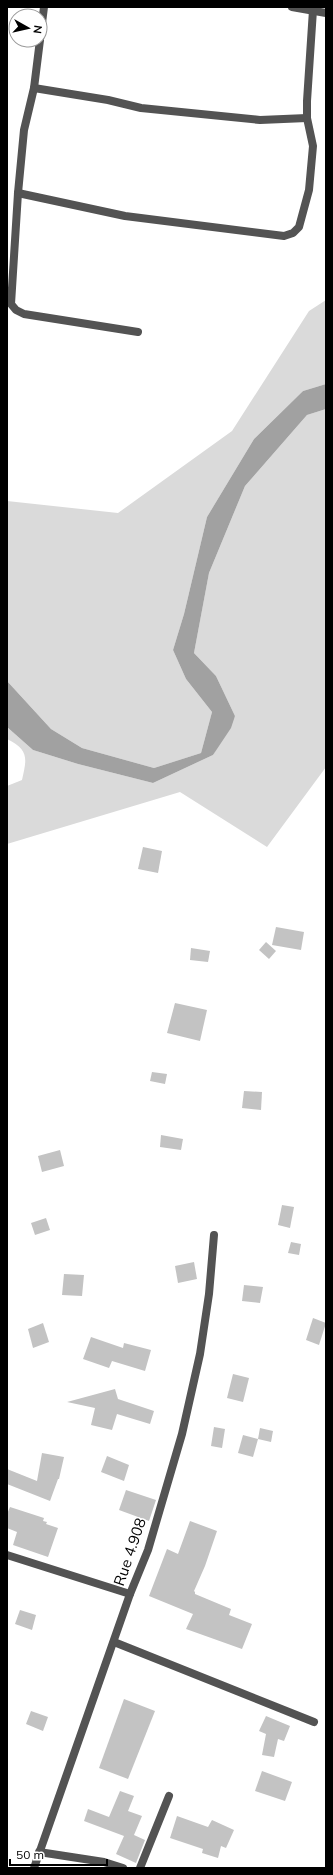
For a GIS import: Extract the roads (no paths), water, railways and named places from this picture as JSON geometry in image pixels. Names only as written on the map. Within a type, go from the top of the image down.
[{"type":"street","points":[[292,7],[326,13]]},
{"type":"street","points":[[18,194],[125,216],[284,236],[293,233],[299,227],[309,190],[313,146],[307,118],[313,10]]},
{"type":"street","points":[[39,48],[34,88],[24,130],[18,194],[11,304],[16,310],[24,314],[138,332]]},
{"type":"street","points":[[34,88],[108,100],[141,108],[260,120],[307,118]]},
{"type":"street","name":"Rue 4.908","points":[[34,1868],[130,1594],[148,1550],[185,1420],[200,1354],[209,1294],[214,1235]]},
{"type":"street","points":[[7,1555],[130,1594]]},
{"type":"street","points":[[114,1642],[314,1722]]},
{"type":"street","points":[[140,1868],[169,1796]]},
{"type":"street","points":[[39,1852],[104,1862],[123,1868]]}]
